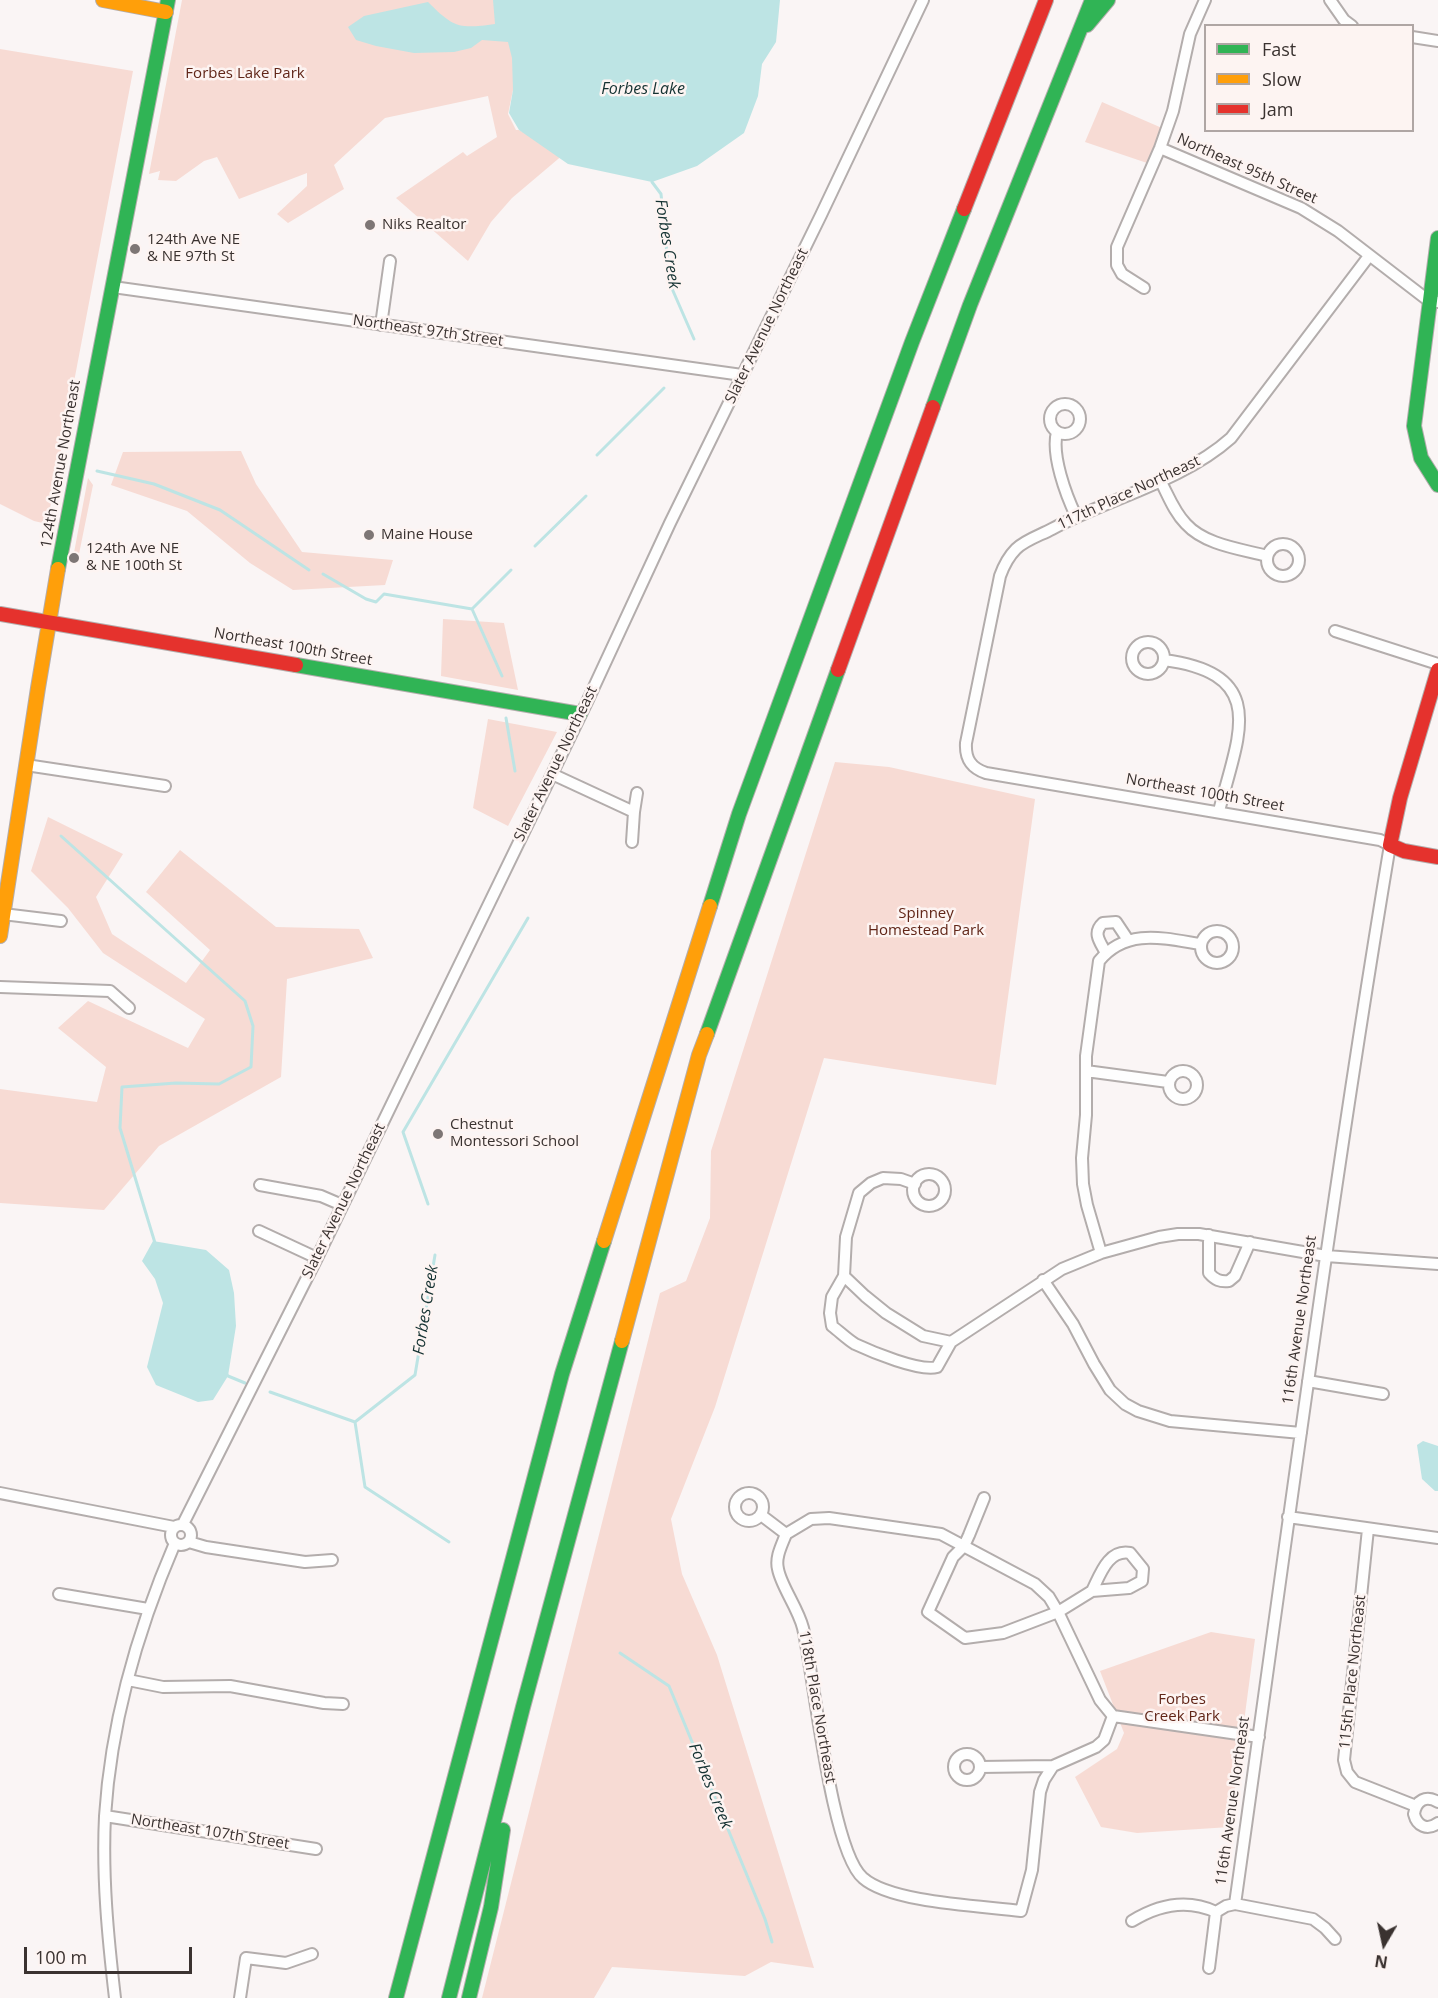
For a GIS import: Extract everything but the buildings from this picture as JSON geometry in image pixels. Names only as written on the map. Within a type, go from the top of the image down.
[{"type":"main road","points":[[103,0],[167,6]]},
{"type":"main road","points":[[396,1998],[494,1639],[562,1374],[735,825],[912,342],[1046,0]]},
{"type":"main road","points":[[448,1998],[523,1707],[699,1055],[970,305],[1092,0]]},
{"type":"main road","points":[[1076,38],[1108,0]]},
{"type":"main road","name":"124th Avenue Northeast","points":[[0,936],[49,623],[98,355],[167,6]]},
{"type":"main road","points":[[1438,238],[1434,302],[1414,426],[1415,442],[1422,461],[1438,486]]},
{"type":"main road","name":"Northeast 100th Street","points":[[0,614],[580,714]]},
{"type":"main road","name":"116th Avenue Northeast","points":[[1390,844],[1400,798],[1438,670]]},
{"type":"main road","name":"Northeast 100th Street","points":[[1390,844],[1404,851],[1438,857]]},
{"type":"main road","points":[[469,1998],[491,1907],[523,1707]]},
{"type":"street","name":"Slater Avenue Northeast","points":[[178,1525],[317,1258],[552,774],[922,0]]},
{"type":"street","points":[[1144,288],[1122,274],[1117,265],[1117,247],[1160,148],[1173,111],[1190,34],[1205,0]]},
{"type":"street","points":[[1330,0],[1349,24]]},
{"type":"street","points":[[1414,37],[1438,41]]},
{"type":"street","name":"Northeast 95th Street","points":[[1160,148],[1301,208],[1338,231],[1434,302]]},
{"type":"street","name":"117th Place Northeast","points":[[969,760],[966,743],[1000,576],[1006,560],[1018,547],[1076,516],[1160,480],[1215,452],[1232,438],[1370,256]]},
{"type":"street","points":[[381,325],[390,261]]},
{"type":"street","name":"Northeast 97th Street","points":[[113,287],[742,375]]},
{"type":"street","points":[[1057,432],[1054,441],[1056,457],[1076,516]]},
{"type":"street","points":[[1160,480],[1186,525],[1200,535],[1268,555]]},
{"type":"street","points":[[1335,631],[1438,664]]},
{"type":"street","points":[[1164,660],[1180,662],[1217,674],[1231,688],[1237,700],[1240,729],[1219,811]]},
{"type":"street","name":"Northeast 100th Street","points":[[969,760],[977,770],[986,773],[1219,811],[1380,840],[1390,844]]},
{"type":"street","points":[[27,765],[165,786]]},
{"type":"street","points":[[552,774],[634,812]]},
{"type":"street","points":[[632,842],[637,793]]},
{"type":"street","name":"116th Avenue Northeast","points":[[1216,1912],[1235,1904],[1326,1256],[1390,844]]},
{"type":"street","points":[[3,914],[61,921]]},
{"type":"street","points":[[1106,953],[1097,935],[1098,928],[1103,923],[1116,922],[1128,940]]},
{"type":"street","points":[[1101,1253],[1087,1205],[1082,1158],[1086,1115],[1086,1056],[1099,961],[1106,953],[1128,940],[1150,936],[1200,944]]},
{"type":"street","points":[[0,987],[110,991],[129,1008]]},
{"type":"street","points":[[1086,1071],[1168,1082]]},
{"type":"street","points":[[915,1184],[901,1179],[883,1178],[871,1183],[859,1193],[846,1237],[844,1276],[832,1297],[830,1313],[832,1326],[853,1342],[875,1352],[925,1368],[937,1367],[951,1342],[1062,1269],[1101,1253],[1178,1234],[1209,1235],[1326,1256],[1438,1264]]},
{"type":"street","points":[[260,1185],[321,1196],[342,1204]]},
{"type":"street","points":[[259,1230],[317,1258]]},
{"type":"street","points":[[1209,1235],[1209,1274],[1221,1282],[1229,1281],[1235,1276],[1251,1242]]},
{"type":"street","points":[[844,1276],[879,1307],[923,1336],[951,1342]]},
{"type":"street","points":[[1043,1280],[1073,1324],[1110,1390],[1125,1404],[1138,1411],[1170,1420],[1301,1433]]},
{"type":"street","points":[[1308,1381],[1383,1394]]},
{"type":"street","points":[[0,1493],[178,1525],[188,1530],[189,1542]]},
{"type":"street","points":[[984,1498],[964,1546],[953,1557],[928,1612],[965,1638],[1003,1633],[1058,1612],[1092,1591],[1135,1586],[1142,1581],[1143,1569],[1130,1553],[1118,1552],[1113,1555],[1101,1572],[1092,1591]]},
{"type":"street","points":[[761,1515],[786,1534],[811,1519],[829,1518],[941,1534],[1035,1584],[1048,1597],[1058,1612],[1100,1700],[1113,1716],[1259,1737]]},
{"type":"street","points":[[1288,1517],[1438,1538]]},
{"type":"street","points":[[115,1998],[106,1902],[105,1816],[110,1765],[128,1680],[148,1609],[176,1544],[172,1534],[178,1525]]},
{"type":"street","name":"115th Place Northeast","points":[[1368,1529],[1344,1760],[1347,1772],[1355,1782],[1416,1806]]},
{"type":"street","name":"118th Place Northeast","points":[[786,1534],[778,1556],[777,1569],[802,1626],[839,1827],[855,1870],[864,1879],[887,1890],[919,1898],[1021,1911],[1032,1870],[1040,1791],[1053,1766]]},
{"type":"street","points":[[176,1544],[181,1546],[189,1542],[206,1547],[305,1562],[332,1560]]},
{"type":"street","points":[[59,1593],[148,1609]]},
{"type":"street","points":[[128,1680],[163,1687],[230,1686],[324,1703],[343,1704]]},
{"type":"street","points":[[980,1767],[1053,1766],[1096,1747],[1104,1740],[1113,1716]]},
{"type":"street","points":[[1438,1802],[1428,1798],[1422,1800],[1416,1806],[1414,1814],[1419,1824],[1429,1827],[1438,1823]]},
{"type":"street","name":"Northeast 107th Street","points":[[105,1816],[316,1849]]},
{"type":"street","points":[[1132,1921],[1151,1909],[1179,1904],[1205,1907],[1216,1912],[1209,1968]]},
{"type":"street","points":[[1235,1904],[1313,1919],[1335,1939]]},
{"type":"street","points":[[240,1998],[246,1958],[286,1963],[312,1954]]},
{"type":"green space","name":"Forbes Lake Park","points":[[182,0],[516,0],[513,90],[508,114],[516,130],[564,154],[512,198],[491,222],[468,261],[396,198],[463,152],[467,156],[497,137],[488,96],[385,118],[334,165],[344,189],[288,223],[277,214],[307,186],[307,173],[239,199],[217,157],[204,161],[176,181],[158,180],[160,171],[149,174]]},
{"type":"green space","points":[[0,49],[133,71],[47,524],[34,521],[0,504]]},
{"type":"green space","points":[[1102,102],[1162,128],[1147,163],[1085,142]]},
{"type":"green space","points":[[241,451],[256,484],[302,552],[393,560],[385,585],[293,590],[250,563],[187,511],[111,485],[123,452]]},
{"type":"green space","points":[[88,478],[93,485],[78,559],[73,558]]},
{"type":"green space","points":[[443,619],[504,623],[518,690],[441,676]]},
{"type":"green space","points":[[488,719],[557,732],[508,826],[473,808]]},
{"type":"green space","name":"Spinney Homestead Park","points":[[835,762],[889,767],[1035,799],[996,1085],[824,1058],[715,1407],[671,1519],[682,1574],[717,1655],[814,1968],[771,1962],[745,1976],[612,1967],[594,1998],[482,1998],[660,1293],[686,1281],[710,1218],[711,1151]]},
{"type":"green space","points":[[48,817],[123,854],[96,897],[112,934],[186,983],[210,950],[146,892],[180,850],[276,927],[359,929],[373,958],[287,979],[281,1077],[159,1146],[104,1210],[0,1203],[0,1089],[97,1102],[106,1067],[58,1028],[88,1001],[188,1048],[205,1019],[103,953],[68,908],[31,871]]},
{"type":"green space","name":"Forbes Creek Park","points":[[1211,1632],[1255,1639],[1230,1827],[1137,1833],[1101,1827],[1075,1777],[1117,1749],[1124,1733],[1100,1671]]},
{"type":"water","name":"Forbes Lake","points":[[493,0],[780,0],[776,42],[762,64],[758,96],[744,133],[697,166],[652,182],[568,164],[519,130],[509,113],[513,90],[512,58],[508,42],[482,40],[471,48],[454,52],[414,53],[356,40],[348,27],[364,16],[428,2],[444,17],[458,25],[495,24]]},
{"type":"water","points":[[153,1241],[206,1250],[229,1270],[234,1293],[236,1326],[228,1376],[213,1400],[198,1402],[156,1385],[147,1367],[163,1303],[155,1279],[142,1261]]},
{"type":"water","points":[[1423,1441],[1438,1446],[1438,1491],[1422,1479],[1417,1445]]},
{"type":"waterway","name":"Forbes Creek","points":[[652,182],[661,194],[670,284],[694,339]]},
{"type":"waterway","name":"Forbes Creek","points":[[597,455],[664,388]]},
{"type":"waterway","points":[[97,471],[154,484],[220,510],[309,570]]},
{"type":"waterway","name":"Forbes Creek","points":[[535,546],[586,496]]},
{"type":"waterway","name":"Forbes Creek","points":[[502,676],[472,609],[511,570]]},
{"type":"waterway","points":[[323,574],[366,599],[376,602],[384,594],[472,609]]},
{"type":"waterway","name":"Forbes Creek","points":[[506,718],[515,771]]},
{"type":"waterway","points":[[61,836],[245,1001],[253,1026],[251,1067],[219,1084],[176,1083],[122,1087],[120,1128],[155,1243]]},
{"type":"waterway","name":"Forbes Creek","points":[[428,1204],[403,1132],[528,918]]},
{"type":"waterway","name":"Forbes Creek","points":[[435,1255],[415,1375],[355,1422],[365,1487],[449,1542]]},
{"type":"waterway","points":[[226,1373],[245,1383]]},
{"type":"waterway","points":[[270,1392],[355,1422]]},
{"type":"waterway","name":"Forbes Creek","points":[[620,1653],[669,1686],[765,1919],[772,1942]]},
{"type":"traffic: fast","points":[[58,569],[168,0]]},
{"type":"traffic: fast","points":[[933,407],[970,305],[1092,0]]},
{"type":"traffic: fast","points":[[1087,25],[1108,0]]},
{"type":"traffic: fast","points":[[710,906],[739,814],[912,342],[964,209]]},
{"type":"traffic: fast","points":[[1438,238],[1414,426],[1421,458],[1438,485]]},
{"type":"traffic: fast","points":[[296,665],[580,714]]},
{"type":"traffic: fast","points":[[707,1034],[838,670]]},
{"type":"traffic: fast","points":[[396,1998],[562,1374],[604,1241]]},
{"type":"traffic: fast","points":[[449,1998],[523,1707],[622,1341]]},
{"type":"traffic: fast","points":[[469,1998],[491,1907],[503,1830]]},
{"type":"traffic: slow","points":[[103,0],[166,12]]},
{"type":"traffic: slow","points":[[0,936],[58,569]]},
{"type":"traffic: slow","points":[[604,1241],[710,906]]},
{"type":"traffic: slow","points":[[622,1341],[699,1055],[707,1034]]},
{"type":"traffic: jam","points":[[964,209],[1046,0]]},
{"type":"traffic: jam","points":[[838,670],[933,407]]},
{"type":"traffic: jam","points":[[0,614],[296,665]]},
{"type":"traffic: jam","points":[[1438,670],[1400,798],[1390,845],[1404,851],[1438,857]]},
{"type":"place","name":"Niks Realtor","points":[[370,225]]},
{"type":"place","name":"124th Ave NE & NE 97th St","points":[[135,249]]},
{"type":"place","name":"Maine House","points":[[369,535]]},
{"type":"place","name":"124th Ave NE & NE 100th St","points":[[74,558]]},
{"type":"place","name":"Chestnut Montessori School","points":[[438,1134]]}]
